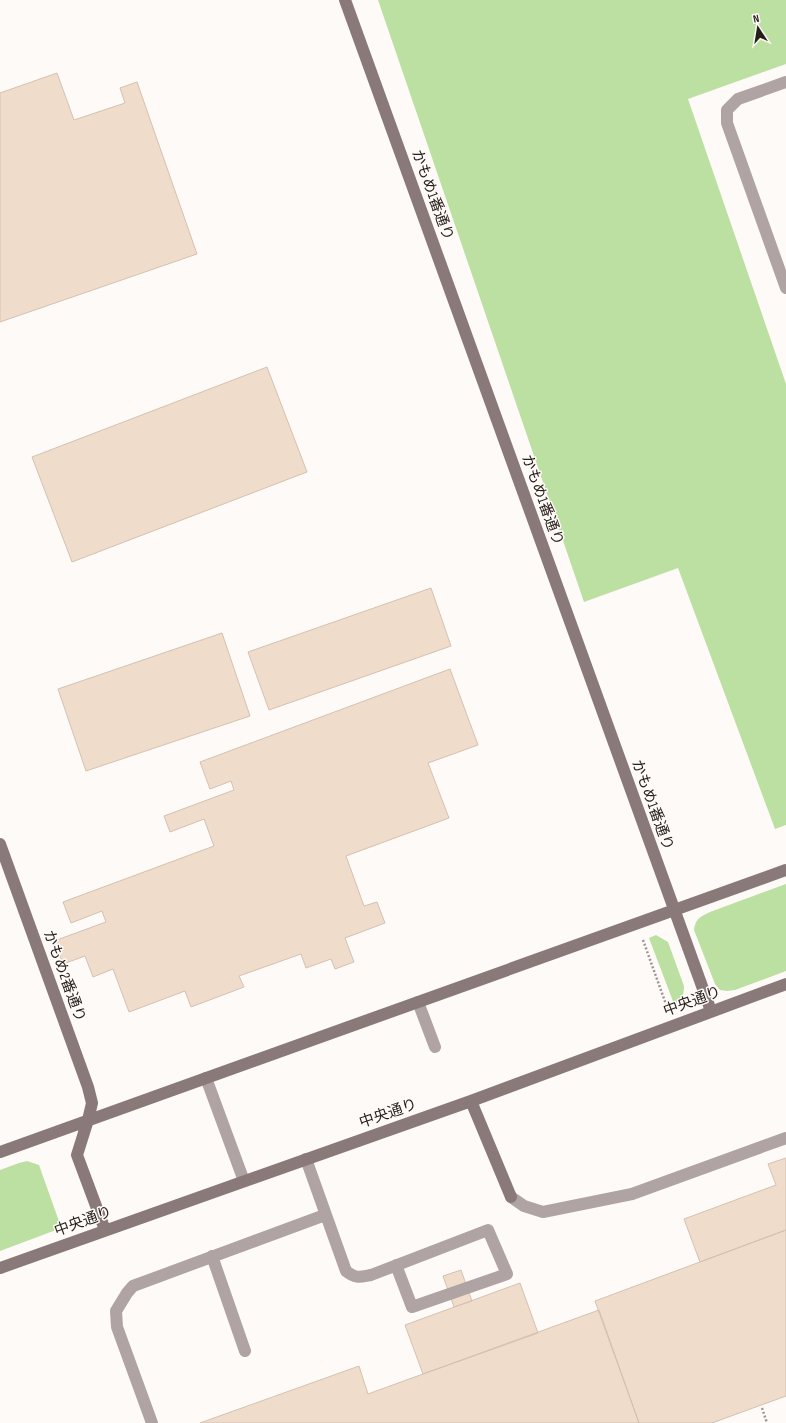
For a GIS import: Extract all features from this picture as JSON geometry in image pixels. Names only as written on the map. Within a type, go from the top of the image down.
[{"type":"street","name":"かもめ1番通り","points":[[345,0],[711,1011]]},
{"type":"street","name":"かもめ2番通り","points":[[0,844],[88,1087],[92,1103],[77,1155],[105,1230]]},
{"type":"street","points":[[0,1152],[786,870]]},
{"type":"street","name":"中央通り","points":[[0,1268],[471,1100],[786,984]]},
{"type":"street","points":[[471,1100],[510,1197]]},
{"type":"lane","points":[[786,82],[738,99],[727,110],[727,123],[786,288]]},
{"type":"lane","points":[[418,1002],[435,1047]]},
{"type":"lane","points":[[206,1078],[244,1181]]},
{"type":"lane","points":[[510,1197],[524,1206],[543,1212],[624,1196],[786,1138]]},
{"type":"lane","points":[[306,1159],[346,1271],[351,1275],[355,1277],[371,1275],[396,1265],[488,1230],[507,1274],[412,1307],[396,1265]]},
{"type":"lane","points":[[152,1423],[117,1327],[116,1311],[127,1293],[133,1286],[326,1215]]},
{"type":"lane","points":[[212,1256],[245,1351]]},
{"type":"path","points":[[643,940],[668,1010]]},
{"type":"path","points":[[762,1408],[768,1423]]},
{"type":"green space","points":[[378,0],[786,0],[786,64],[688,99],[786,384],[786,825],[775,829],[678,568],[584,602]]},
{"type":"green space","points":[[786,884],[786,971],[735,990],[720,990],[715,984],[694,930],[697,920],[710,912]]},
{"type":"green space","points":[[656,935],[668,942],[684,986],[682,997],[674,1004],[649,938]]},
{"type":"green space","points":[[27,1161],[39,1165],[60,1224],[56,1230],[0,1251],[0,1170]]},
{"type":"building","points":[[57,73],[74,120],[125,103],[120,88],[137,82],[197,254],[0,322],[0,93]]},
{"type":"building","points":[[267,367],[307,472],[72,562],[32,457]]},
{"type":"building","points":[[431,588],[451,646],[269,710],[248,652]]},
{"type":"building","points":[[222,633],[250,716],[86,771],[58,689]]},
{"type":"building","points":[[450,669],[478,745],[428,763],[449,818],[346,856],[364,906],[377,902],[385,923],[345,938],[354,962],[335,969],[331,959],[306,968],[301,954],[239,976],[244,987],[191,1007],[185,991],[129,1012],[113,969],[93,977],[85,956],[63,964],[54,941],[106,922],[102,911],[71,923],[63,902],[214,846],[204,819],[170,832],[164,816],[234,790],[231,781],[210,789],[200,762]]},
{"type":"building","points":[[786,1158],[786,1230],[700,1262],[684,1219],[776,1185],[768,1164]]},
{"type":"building","points":[[786,1230],[786,1396],[712,1423],[639,1423],[595,1301]]},
{"type":"building","points":[[461,1270],[472,1301],[454,1307],[443,1276]]},
{"type":"building","points":[[520,1283],[538,1333],[423,1374],[405,1325]]},
{"type":"building","points":[[599,1310],[639,1423],[200,1423],[359,1366],[368,1394]]}]
